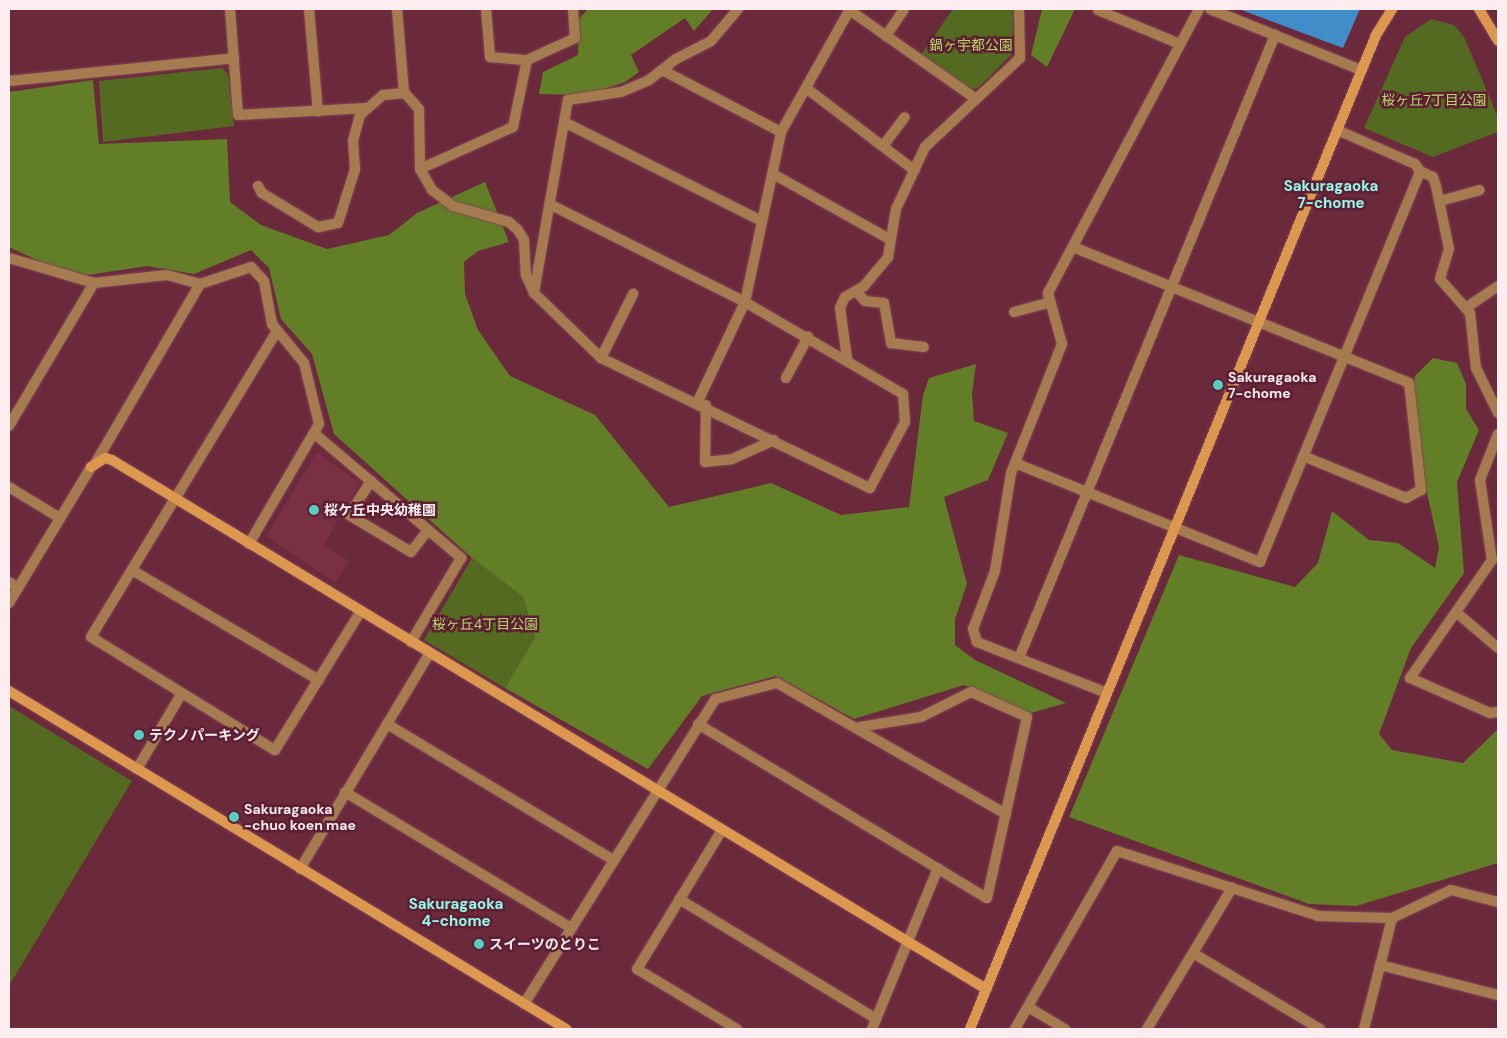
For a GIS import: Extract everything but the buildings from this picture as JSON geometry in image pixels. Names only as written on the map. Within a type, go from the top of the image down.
[{"type":"street","points":[[230,9],[238,115],[366,108]]},
{"type":"street","points":[[309,9],[318,112]]},
{"type":"street","points":[[397,9],[404,93],[418,109],[420,169],[444,201],[468,214],[509,222],[518,230],[534,293],[601,358],[702,403],[870,488],[905,422],[903,394],[847,358],[745,302],[549,204]]},
{"type":"street","points":[[486,9],[490,57],[527,60],[575,38],[573,9]]},
{"type":"street","points":[[534,293],[568,100],[621,92],[711,41],[738,9]]},
{"type":"street","points":[[774,440],[732,459],[705,462],[702,403],[745,302],[781,132],[849,9],[976,100]]},
{"type":"street","points":[[886,36],[904,9]]},
{"type":"street","points":[[847,358],[840,308],[888,257],[896,209],[924,148],[1020,58],[1019,9]]},
{"type":"street","points":[[1107,693],[977,642],[973,629],[995,571],[1015,462],[1062,344],[1048,293],[1199,9]]},
{"type":"street","points":[[1210,9],[1361,70]]},
{"type":"street","points":[[970,1029],[1361,70],[1383,18],[1392,9]]},
{"type":"street","points":[[1098,10],[1180,44]]},
{"type":"street","points":[[1483,10],[1498,41]]},
{"type":"street","points":[[1019,658],[1275,35]]},
{"type":"street","points":[[9,81],[234,58]]},
{"type":"street","points":[[420,169],[513,127],[527,60]]},
{"type":"street","points":[[662,70],[781,132]]},
{"type":"street","points":[[806,88],[914,170]]},
{"type":"street","points":[[258,186],[262,193],[318,226],[338,223],[355,169],[355,127],[366,108],[383,95],[404,93]]},
{"type":"street","points":[[884,146],[905,117]]},
{"type":"street","points":[[564,122],[762,221]]},
{"type":"street","points":[[1337,130],[1416,164],[1420,171],[1433,177],[1440,201],[1449,249],[1440,278],[1466,307],[1476,368],[1498,413]]},
{"type":"street","points":[[1015,462],[1260,562],[1420,171]]},
{"type":"street","points":[[772,174],[891,240]]},
{"type":"street","points":[[1440,201],[1480,190]]},
{"type":"street","points":[[1073,247],[1409,383],[1421,490],[1406,498],[1303,456]]},
{"type":"street","points":[[9,259],[94,283],[167,275],[200,284],[251,267],[264,281],[272,324],[304,363],[319,424],[315,434],[249,544]]},
{"type":"street","points":[[9,426],[94,283]]},
{"type":"street","points":[[9,603],[13,585],[60,518],[200,284]]},
{"type":"street","points":[[1466,307],[1498,286]]},
{"type":"street","points":[[856,291],[865,301],[884,303],[891,343],[924,347]]},
{"type":"street","points":[[601,358],[633,294]]},
{"type":"street","points":[[1014,312],[1051,302]]},
{"type":"street","points":[[277,331],[91,637],[275,750],[361,611]]},
{"type":"street","points":[[786,378],[808,336]]},
{"type":"street","points":[[315,434],[461,558],[411,642]]},
{"type":"street","points":[[1498,434],[1480,480],[1492,560],[1410,678],[1490,713],[1498,712]]},
{"type":"street","points":[[93,464],[112,460],[986,989]]},
{"type":"street","points":[[370,481],[349,515],[411,552],[428,530]]},
{"type":"street","points":[[9,487],[60,518]]},
{"type":"street","points":[[132,570],[318,680]]},
{"type":"street","points":[[1456,612],[1498,648]]},
{"type":"street","points":[[300,869],[430,653]]},
{"type":"street","points":[[524,1004],[655,789],[715,699],[777,683],[859,727],[1006,814]]},
{"type":"street","points":[[9,692],[566,1029]]},
{"type":"street","points":[[698,724],[987,898],[1028,718],[971,692],[920,717],[859,727]]},
{"type":"street","points":[[137,769],[182,693]]},
{"type":"street","points":[[387,724],[612,859]]},
{"type":"street","points":[[345,792],[570,927]]},
{"type":"street","points":[[722,830],[637,969],[737,1029]]},
{"type":"street","points":[[1015,1029],[1117,851],[1318,916],[1392,918],[1451,890],[1498,902]]},
{"type":"street","points":[[872,1029],[938,868]]},
{"type":"street","points":[[1147,1029],[1232,888]]},
{"type":"street","points":[[679,899],[876,1019]]},
{"type":"street","points":[[1364,1029],[1392,918]]},
{"type":"street","points":[[1193,953],[1320,1029]]},
{"type":"street","points":[[1380,965],[1498,995]]},
{"type":"street","points":[[1028,1007],[1065,1029]]},
{"type":"shaded area","name":"桜ケ丘中央幼稚園","points":[[317,452],[360,483],[324,544],[349,561],[335,583],[266,536]]},
{"type":"green space","points":[[588,9],[713,9],[694,31],[685,18],[631,55],[639,72],[625,82],[587,95],[539,94],[543,72],[578,55],[579,19]]},
{"type":"green space","name":"鍋ヶ宇都公園","points":[[953,9],[1013,10],[1012,54],[978,88],[971,89],[920,56]]},
{"type":"green space","points":[[1042,9],[1075,9],[1047,67],[1031,55]]},
{"type":"green space","name":"桜ヶ丘7丁目公園","points":[[1431,19],[1454,25],[1464,37],[1498,117],[1498,132],[1433,157],[1364,128],[1405,37]]},
{"type":"green space","points":[[222,68],[228,74],[234,126],[103,142],[99,81]]},
{"type":"green space","points":[[93,80],[99,144],[227,139],[230,202],[261,225],[327,249],[389,235],[417,213],[485,182],[509,242],[478,251],[464,262],[465,294],[478,330],[510,376],[595,415],[669,507],[771,483],[841,515],[909,507],[923,395],[929,378],[976,364],[972,393],[974,421],[1008,433],[988,480],[944,497],[967,584],[955,619],[955,645],[975,660],[1066,703],[1031,713],[964,685],[854,719],[776,676],[702,696],[648,769],[505,688],[535,637],[523,597],[472,558],[334,434],[312,354],[281,319],[269,268],[251,250],[194,274],[147,266],[88,275],[45,264],[9,247],[9,92]]},
{"type":"green space","points":[[1433,358],[1457,363],[1466,384],[1466,409],[1479,430],[1457,482],[1464,573],[1411,648],[1379,734],[1392,750],[1463,763],[1498,729],[1498,863],[1356,906],[1309,904],[1069,817],[1179,555],[1295,587],[1318,563],[1332,511],[1369,540],[1398,543],[1435,568],[1439,547],[1410,416],[1415,376]]},
{"type":"green space","name":"桜ヶ丘4丁目公園","points":[[472,558],[523,597],[535,637],[505,688],[424,640]]},
{"type":"green space","points":[[9,706],[132,781],[9,986]]},
{"type":"water","points":[[1239,9],[1360,9],[1343,48]]},
{"type":"place","name":"Sakuragaoka 7-chome","points":[[1218,385]]},
{"type":"place","name":"桜ケ丘中央幼稚園","points":[[314,510]]},
{"type":"place","name":"テクノパーキング","points":[[139,735]]},
{"type":"place","name":"Sakuragaoka -chuo koen mae","points":[[234,817]]},
{"type":"place","name":"スイーツのとりこ","points":[[479,944]]},
{"type":"district","name":"Sakuragaoka 7-chome","points":[[1331,194]]},
{"type":"district","name":"Sakuragaoka 4-chome","points":[[456,912]]}]
